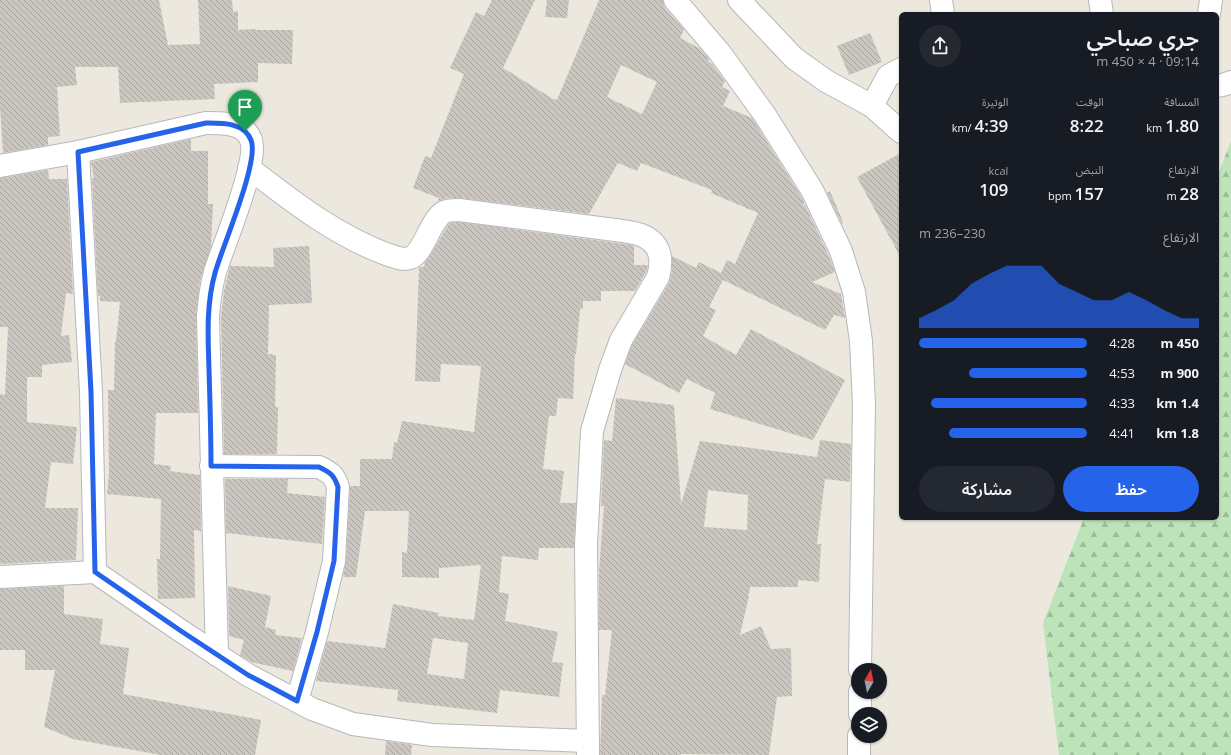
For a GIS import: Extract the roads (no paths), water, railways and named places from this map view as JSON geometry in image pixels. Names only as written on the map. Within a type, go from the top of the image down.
[{"type":"street","points":[[675,0],[720,53],[765,115],[812,190],[841,251],[854,292],[861,341],[864,404],[860,663]]},
{"type":"street","points":[[740,0],[794,58],[826,81],[872,106],[899,130]]},
{"type":"street","points":[[941,0],[943,12]]},
{"type":"street","points":[[1100,0],[1102,12]]},
{"type":"street","points":[[1209,12],[1211,0]]},
{"type":"street","points":[[872,106],[888,76],[899,70]]},
{"type":"street","points":[[1219,86],[1231,82]]},
{"type":"street","points":[[0,166],[78,152],[206,123],[227,123],[245,131],[251,139],[253,150],[249,168],[241,197],[215,272],[210,292],[208,317],[217,655]]},
{"type":"street","points":[[78,152],[91,392],[95,572]]},
{"type":"street","points":[[0,577],[95,572],[248,675],[312,709],[353,724],[432,735],[588,748],[586,545],[592,430],[610,370],[621,340],[658,277],[661,266],[661,255],[653,243],[642,235],[623,230],[459,210],[445,211],[439,217],[416,254],[410,258],[399,258],[375,250],[326,224],[249,168]]},
{"type":"street","points":[[211,466],[319,467],[330,472],[338,487],[334,561],[317,632],[297,701]]},
{"type":"street","points":[[859,743],[859,755]]}]
